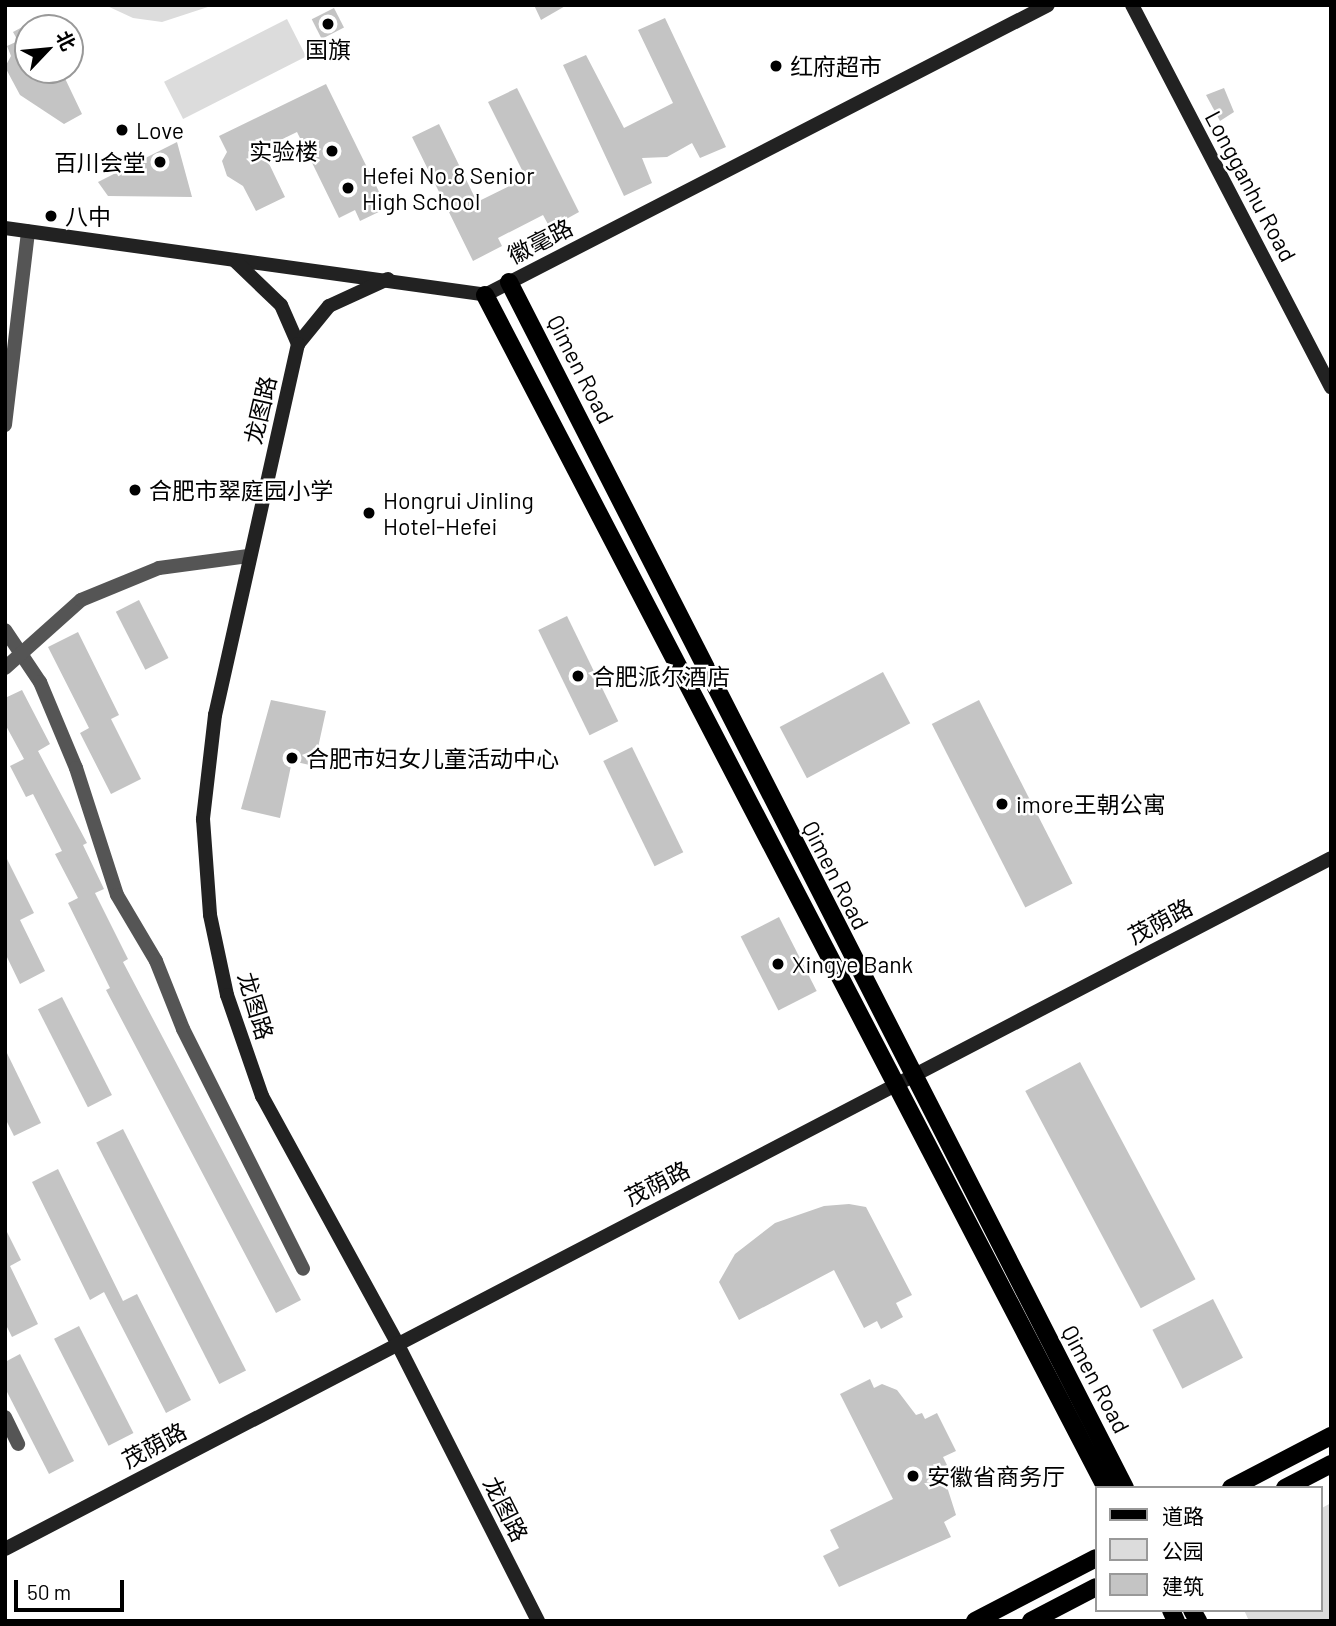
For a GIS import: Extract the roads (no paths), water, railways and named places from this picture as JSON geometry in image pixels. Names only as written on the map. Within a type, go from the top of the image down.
[{"type":"main road","name":"Qimen Road","points":[[509,282],[1106,1486]]},
{"type":"main road","name":"Qimen Road","points":[[485,295],[904,1081],[1124,1486]]},
{"type":"main road","points":[[1235,1486],[1331,1436]]},
{"type":"main road","points":[[1289,1486],[1331,1464]]},
{"type":"main road","points":[[975,1621],[1094,1559]]},
{"type":"main road","points":[[1031,1621],[1094,1588]]},
{"type":"street","name":"徽毫路","points":[[485,295],[1048,5]]},
{"type":"street","name":"Longganhu Road","points":[[1132,5],[1331,387]]},
{"type":"street","points":[[5,228],[388,279],[485,295]]},
{"type":"street","points":[[5,425],[28,231]]},
{"type":"street","points":[[234,260],[281,305],[298,344],[329,306],[388,279]]},
{"type":"street","name":"龙图路","points":[[298,344],[219,691],[203,819],[210,915],[227,995],[262,1096],[397,1343],[538,1621]]},
{"type":"street","points":[[5,668],[20,651],[81,600],[122,581],[159,568],[248,556]]},
{"type":"street","points":[[5,630],[20,651],[76,768],[117,895],[156,961],[183,1029],[303,1269]]},
{"type":"street","name":"茂荫路","points":[[5,1549],[1331,858]]},
{"type":"street","points":[[5,1417],[18,1444]]},
{"type":"place","name":"国旗","points":[[328,24]]},
{"type":"place","name":"红府超市","points":[[776,66]]},
{"type":"place","name":"Love","points":[[122,130]]},
{"type":"place","name":"实验楼","points":[[332,151]]},
{"type":"place","name":"百川会堂","points":[[160,162]]},
{"type":"place","name":"Hefei No.8 Senior High School","points":[[348,188]]},
{"type":"place","name":"八中","points":[[51,216]]},
{"type":"place","name":"合肥市翠庭园小学","points":[[135,490]]},
{"type":"place","name":"Hongrui Jinling Hotel-Hefei","points":[[369,513]]},
{"type":"place","name":"合肥派尔酒店","points":[[578,676]]},
{"type":"place","name":"合肥市妇女儿童活动中心","points":[[292,758]]},
{"type":"place","name":"imore王朝公寓","points":[[1002,804]]},
{"type":"place","name":"Xingye Bank","points":[[778,964]]},
{"type":"place","name":"安徽省商务厅","points":[[913,1476]]}]
